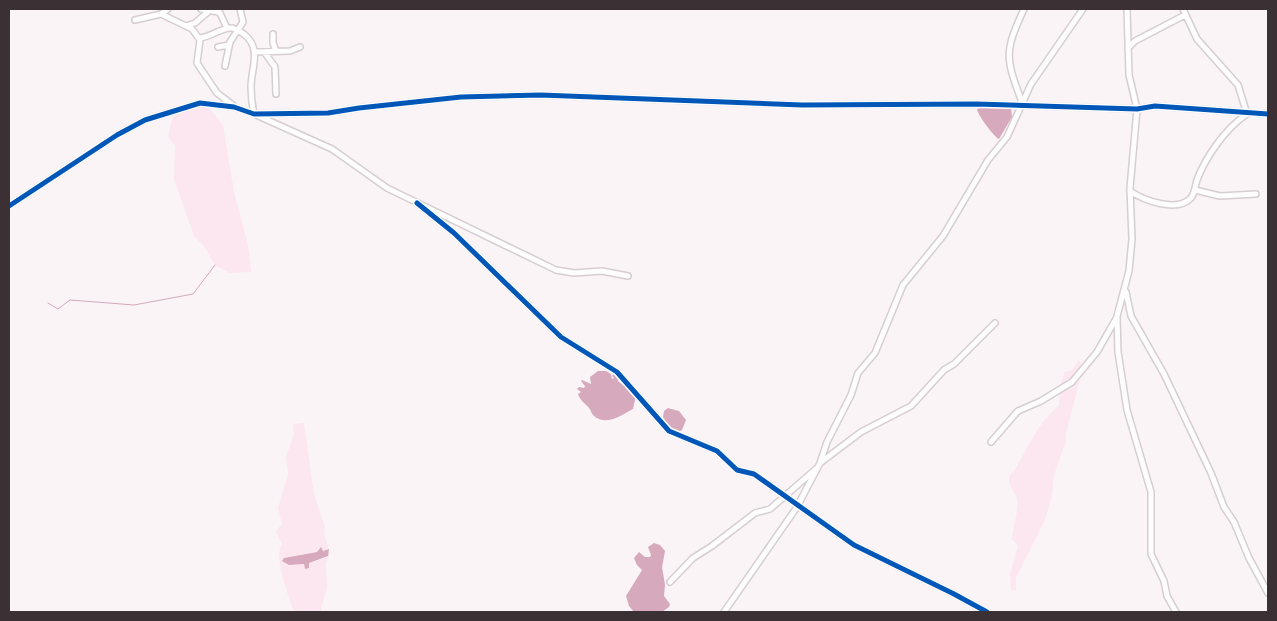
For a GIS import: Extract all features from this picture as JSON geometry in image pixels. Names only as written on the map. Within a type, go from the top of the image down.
[{"type":"street","points":[[135,20],[161,14],[168,9]]},
{"type":"street","points":[[201,9],[218,11],[227,28]]},
{"type":"street","points":[[225,66],[230,45],[243,22],[240,9]]},
{"type":"street","points":[[1023,105],[1010,68],[1008,54],[1010,39],[1024,9]]},
{"type":"street","points":[[724,612],[797,507],[827,448],[827,442],[851,395],[858,373],[875,353],[903,285],[944,236],[988,160],[1007,137],[1031,84],[1083,9]]},
{"type":"street","points":[[991,442],[1018,411],[1042,401],[1072,382],[1098,352],[1117,316],[1126,286],[1132,240],[1130,191],[1137,109],[1129,75],[1127,9]]},
{"type":"street","points":[[1183,9],[1197,40],[1238,86],[1248,114]]},
{"type":"street","points":[[185,26],[195,24],[209,11]]},
{"type":"street","points":[[161,14],[192,29],[199,38],[200,43],[197,63],[217,93],[234,106],[332,149],[377,182],[556,270],[574,273],[602,271],[628,276]]},
{"type":"street","points":[[1128,48],[1135,41],[1185,15]]},
{"type":"street","points":[[199,38],[205,38],[227,28],[238,30],[250,40],[254,52],[251,87],[254,114]]},
{"type":"street","points":[[273,34],[273,43],[276,51]]},
{"type":"street","points":[[218,47],[223,44],[230,45]]},
{"type":"street","points":[[254,52],[290,51],[300,47]]},
{"type":"street","points":[[265,53],[275,67],[276,94]]},
{"type":"street","points":[[254,114],[328,113],[461,97],[541,94],[802,105],[1023,105],[1137,109],[1155,106],[1268,114]]},
{"type":"street","points":[[9,206],[117,134],[145,120],[200,103],[234,106]]},
{"type":"street","points":[[1130,191],[1141,198],[1174,205],[1190,199],[1195,190],[1197,180],[1217,147],[1235,122],[1248,114]]},
{"type":"street","points":[[1195,190],[1220,196],[1256,194]]},
{"type":"street","points":[[417,203],[454,233],[561,337],[617,372],[669,432],[717,451],[737,470],[754,474],[797,507],[854,545],[987,612]]},
{"type":"street","points":[[1126,286],[1128,310],[1164,374],[1212,473],[1224,507],[1234,522],[1249,558],[1268,593]]},
{"type":"street","points":[[1117,316],[1122,389],[1151,492],[1151,554],[1164,581],[1167,596],[1176,612]]},
{"type":"street","points":[[820,463],[861,432],[911,406],[944,370],[954,364],[995,324]]},
{"type":"street","points":[[821,443],[827,448]]},
{"type":"street","points":[[670,582],[692,558],[712,546],[755,513],[770,510],[816,469]]},
{"type":"shaded area","points":[[198,107],[209,108],[223,125],[234,192],[248,245],[251,272],[230,273],[215,265],[204,246],[194,236],[174,179],[175,146],[168,137],[173,115]]},
{"type":"shaded area","points":[[983,107],[1011,107],[1012,117],[999,139],[990,130],[978,112],[977,109]]},
{"type":"shaded area","points":[[1078,361],[1081,362],[1078,387],[1066,433],[1066,441],[1054,475],[1052,495],[1045,520],[1016,578],[1016,590],[1011,590],[1010,574],[1018,546],[1012,539],[1017,503],[1009,477],[1037,430],[1059,406],[1060,385],[1065,372],[1072,370]]},
{"type":"shaded area","points":[[598,371],[606,371],[611,374],[612,379],[614,378],[612,376],[614,373],[619,382],[636,395],[633,409],[608,420],[602,420],[593,415],[580,399],[578,394],[581,392],[577,389],[579,387],[584,388],[582,380],[591,384],[590,377]]},
{"type":"shaded area","points":[[668,408],[679,411],[686,420],[682,430],[679,432],[671,429],[663,417],[664,411]]},
{"type":"shaded area","points":[[304,423],[314,495],[325,527],[324,534],[329,549],[284,558],[289,565],[304,564],[305,569],[309,563],[328,557],[327,554],[331,552],[326,563],[327,588],[320,612],[294,612],[279,558],[282,544],[276,531],[282,524],[278,508],[288,474],[286,457],[294,434],[293,424]]},
{"type":"shaded area","points":[[654,543],[660,545],[665,551],[662,567],[665,585],[664,596],[670,604],[662,612],[634,612],[629,606],[626,596],[642,570],[634,558],[639,552],[645,557],[650,557],[648,547]]},
{"type":"shaded area","points":[[321,547],[323,551],[329,549],[328,556],[309,563],[309,568],[305,569],[304,564],[289,565],[282,561],[284,558],[317,552]]},
{"type":"waterway","points":[[48,303],[58,309],[70,300],[134,305],[193,294],[215,265]]},
{"type":"cycle path","points":[[9,206],[117,135],[145,120],[200,103],[234,107],[254,114],[328,113],[461,97],[541,95],[802,105],[977,104],[1137,109],[1155,106],[1268,114]]},
{"type":"cycle path","points":[[417,203],[454,233],[561,337],[617,372],[669,431],[717,451],[737,470],[754,474],[854,545],[987,612]]}]
